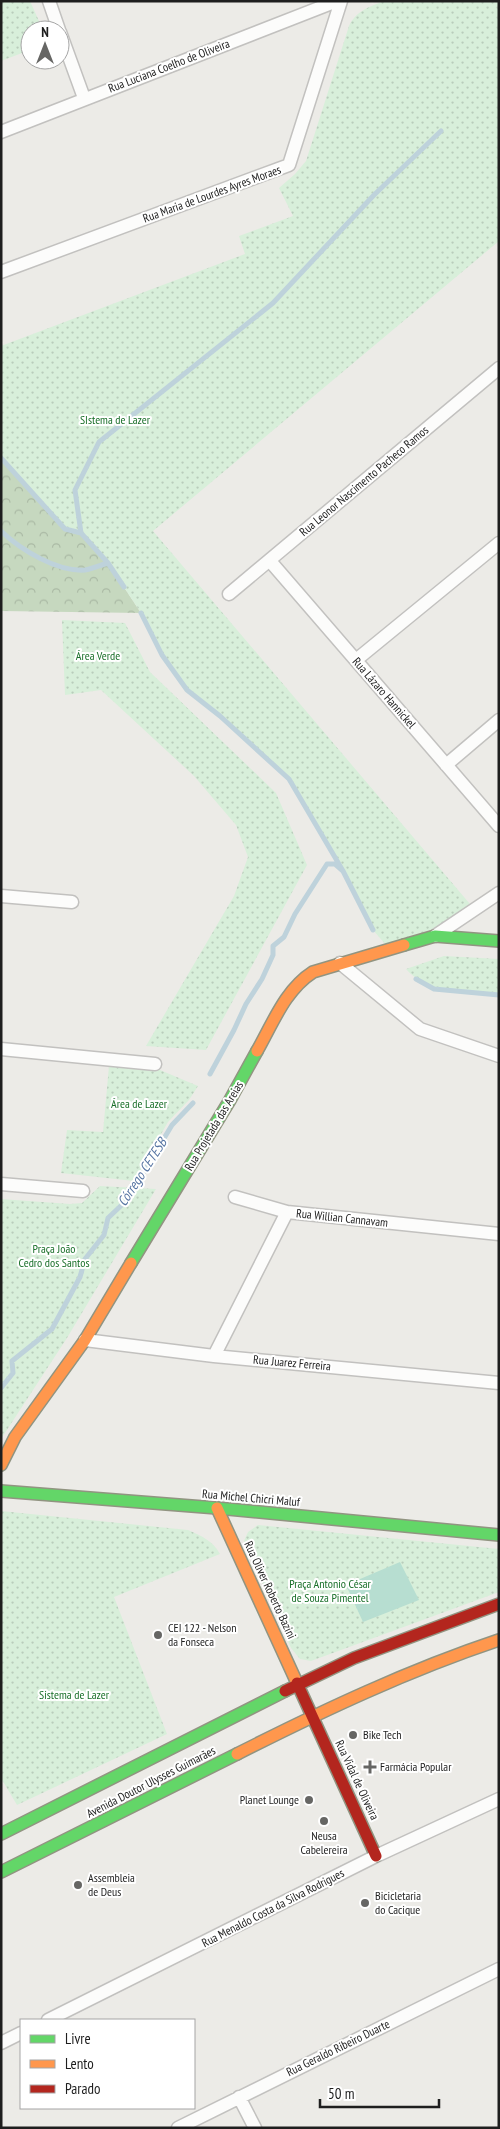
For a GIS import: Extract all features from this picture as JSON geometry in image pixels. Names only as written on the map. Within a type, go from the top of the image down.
[{"type":"street","points":[[49,1],[56,20]]},
{"type":"street","name":"Rua Luciana Coelho de Oliveira","points":[[1,132],[84,98],[337,1]]},
{"type":"street","name":"Rua Maria de Lourdes Ayres Moraes","points":[[1,272],[289,165],[341,1]]},
{"type":"street","points":[[70,59],[84,98]]},
{"type":"street","name":"Rua Leonor Nascimento Pacheco Ramos","points":[[229,594],[499,368]]},
{"type":"street","points":[[356,660],[499,543]]},
{"type":"street","name":"Rua Lázaro Hannickel","points":[[270,561],[499,826]]},
{"type":"street","points":[[446,765],[499,720]]},
{"type":"street","points":[[429,937],[499,893]]},
{"type":"street","points":[[1,896],[72,902]]},
{"type":"street","points":[[429,937],[499,941]]},
{"type":"street","name":"Rua Projetada das Areias","points":[[1,1465],[15,1437],[85,1340],[230,1100],[291,990],[302,979],[313,972],[429,937]]},
{"type":"street","points":[[340,963],[420,1029],[499,1056]]},
{"type":"street","points":[[1,1049],[155,1064]]},
{"type":"street","points":[[1,1184],[83,1191]]},
{"type":"street","points":[[235,1197],[287,1212]]},
{"type":"street","name":"Rua Willian Cannavam","points":[[214,1356],[287,1212],[499,1234]]},
{"type":"street","name":"Rua Juarez Ferreira","points":[[85,1340],[214,1356],[499,1383]]},
{"type":"street","name":"Rua Michel Chicri Maluf","points":[[1,1491],[217,1508],[499,1535]]},
{"type":"street","name":"Rua Oliver Roberto Bazini","points":[[217,1508],[298,1684]]},
{"type":"street","name":"Avenida Doutor Ulysses Guimarães","points":[[1,1834],[298,1684],[354,1658],[499,1604]]},
{"type":"street","name":"Avenida Doutor Ulysses Guimarães","points":[[1,1872],[312,1716],[451,1656],[499,1640]]},
{"type":"street","points":[[298,1684],[312,1716]]},
{"type":"street","name":"Rua Vidal de Oliveira","points":[[312,1716],[376,1856]]},
{"type":"street","name":"Rua Menaldo Costa da Silva Rodrigues","points":[[50,2019],[376,1856],[499,1799]]},
{"type":"street","name":"Rua Geraldo Ribeiro Duarte","points":[[178,2128],[499,1969]]},
{"type":"street","points":[[1,2043],[20,2034]]},
{"type":"street","points":[[239,2097],[255,2128]]},
{"type":"green space","points":[[1,1],[30,1],[39,20],[20,20],[20,54],[1,61]]},
{"type":"green space","name":"SIstema de Lazer","points":[[384,1],[499,1],[499,241],[153,531],[470,904],[440,925],[386,945],[373,930],[343,871],[289,779],[220,716],[187,690],[162,655],[141,613],[108,563],[81,534],[65,529],[1,458],[1,346],[245,254],[239,236],[293,216],[279,188],[306,161],[349,26],[359,13]]},
{"type":"green space","points":[[1,458],[65,529],[81,533],[108,563],[141,613],[1,611]]},
{"type":"green space","name":"Área Verde","points":[[62,620],[125,623],[150,672],[276,793],[307,865],[206,1050],[146,1046],[234,896],[248,857],[236,825],[194,776],[101,690],[65,695]]},
{"type":"green space","points":[[444,956],[499,959],[499,995],[461,993],[437,988],[415,977],[406,969]]},
{"type":"green space","name":"Área de Lazer","points":[[109,1066],[160,1070],[198,1086],[189,1100],[168,1122],[134,1181],[61,1173],[67,1130],[103,1132]]},
{"type":"green space","name":"Praça João Cedro dos Santos","points":[[100,1186],[156,1189],[67,1338],[1,1439],[1,1199],[70,1204],[82,1203]]},
{"type":"green space","name":"Sistema de Lazer","points":[[1,1511],[188,1530],[207,1539],[220,1554],[114,1597],[167,1734],[17,1805],[1,1778]]},
{"type":"green space","name":"Praça Antonio César de Souza Pimentel","points":[[258,1525],[499,1549],[499,1592],[311,1661],[300,1659],[291,1648],[244,1541],[248,1532]]},
{"type":"green space","points":[[400,1562],[419,1600],[363,1622],[346,1585]]},
{"type":"waterway","points":[[81,533],[75,490],[99,442],[273,303],[374,195],[441,131]]},
{"type":"waterway","points":[[1,458],[65,529],[81,533],[108,563],[124,587]]},
{"type":"waterway","points":[[1,531],[29,552],[51,564],[74,570],[85,570],[108,563]]},
{"type":"waterway","points":[[141,613],[162,655],[187,690],[220,716],[289,779],[343,871]]},
{"type":"waterway","name":"Córrego CETESB","points":[[210,1074],[246,1004],[262,979],[273,955],[273,946],[284,937],[295,914],[327,864],[335,864],[343,871],[373,930]]},
{"type":"waterway","name":"Córrego CETESB","points":[[416,979],[434,989],[499,995]]},
{"type":"waterway","name":"Córrego CETESB","points":[[1,1388],[13,1373],[12,1361],[52,1329],[80,1277],[85,1259],[104,1235],[108,1218],[127,1200],[172,1125],[193,1103]]},
{"type":"traffic: fast","points":[[404,945],[435,936],[499,941]]},
{"type":"traffic: fast","points":[[131,1263],[230,1100],[257,1051]]},
{"type":"traffic: fast","points":[[1,1491],[217,1508],[499,1535]]},
{"type":"traffic: fast","points":[[1,1834],[285,1691]]},
{"type":"traffic: fast","points":[[1,1872],[237,1754]]},
{"type":"traffic: slow","points":[[257,1051],[274,1018],[287,998],[303,979],[313,972],[404,945]]},
{"type":"traffic: slow","points":[[1,1465],[15,1437],[85,1340],[131,1263]]},
{"type":"traffic: slow","points":[[217,1508],[297,1683]]},
{"type":"traffic: slow","points":[[237,1754],[366,1692],[432,1664],[499,1640]]},
{"type":"traffic: jam","points":[[285,1691],[354,1658],[499,1604]]},
{"type":"traffic: jam","points":[[297,1683],[376,1856]]},
{"type":"place","name":"CEI 122 - Nelson da Fonseca","points":[[158,1635]]},
{"type":"place","name":"Bike Tech","points":[[353,1735]]},
{"type":"place","name":"Farmácia Popular","points":[[370,1767]]},
{"type":"place","name":"Planet Lounge","points":[[309,1800]]},
{"type":"place","name":"Neusa Cabelereira","points":[[324,1821]]},
{"type":"place","name":"Assembleia de Deus","points":[[78,1885]]},
{"type":"place","name":"Bicicletaria do Cacique","points":[[365,1903]]}]
